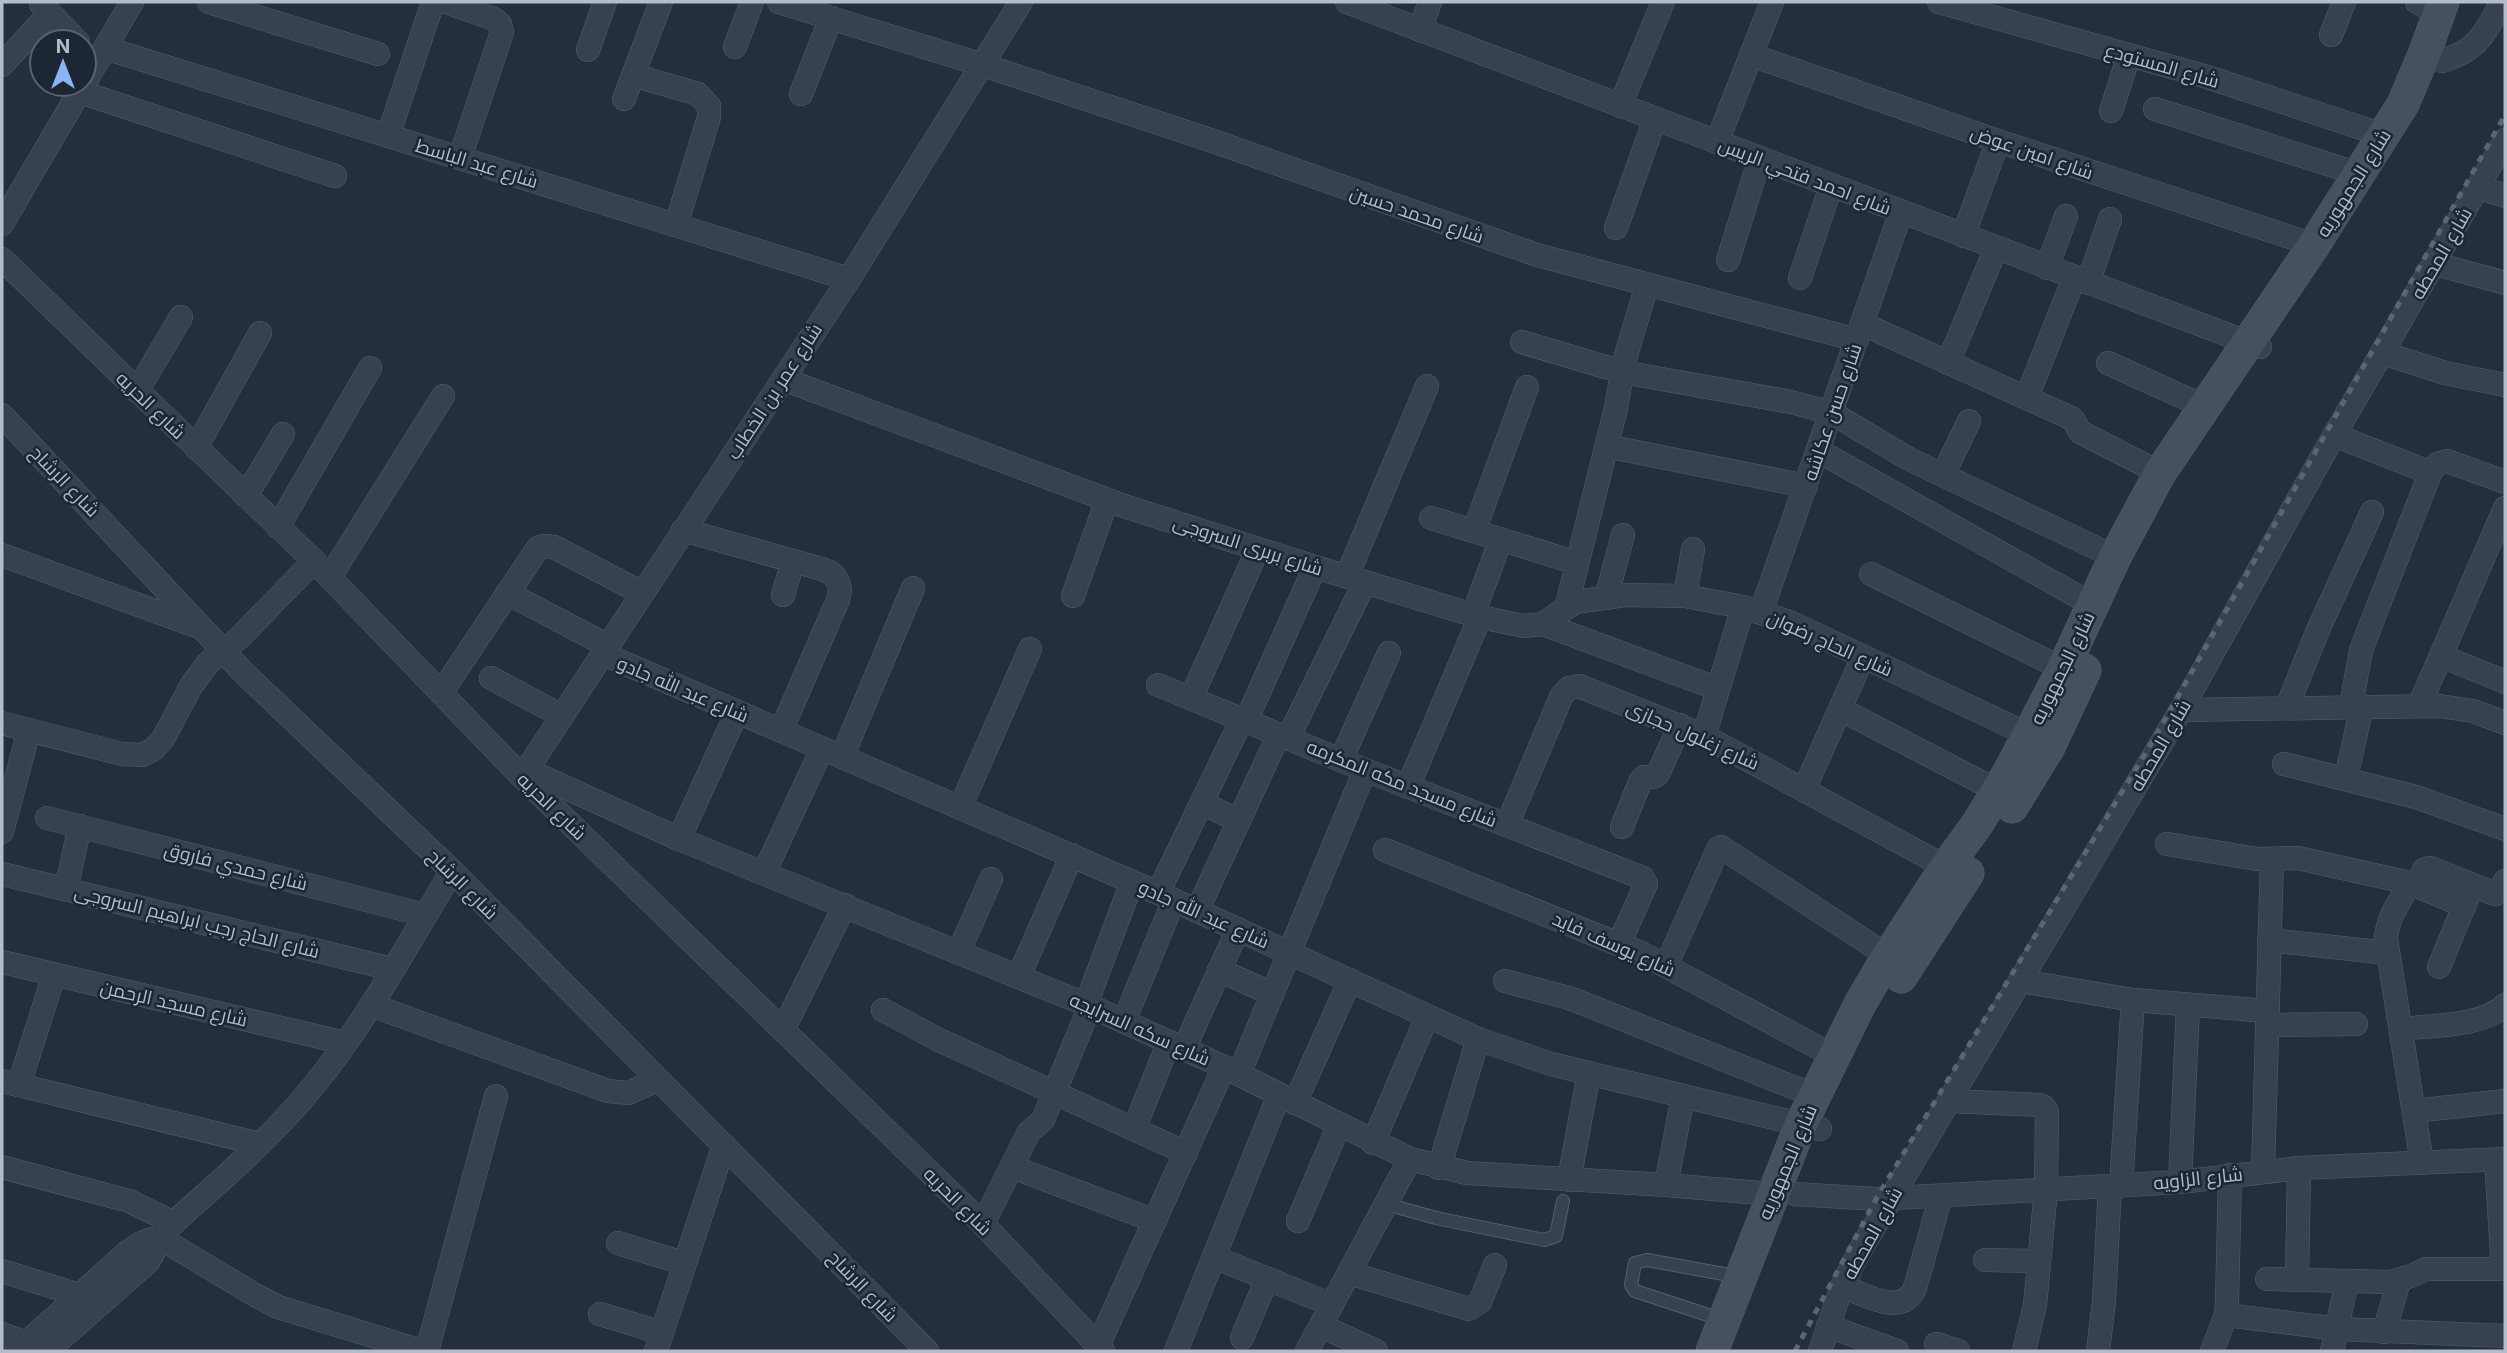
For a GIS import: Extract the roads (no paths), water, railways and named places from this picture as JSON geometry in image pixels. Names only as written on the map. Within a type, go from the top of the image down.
[{"type":"main road","name":"شارع الجمهوريه","points":[[1735,1351],[1784,1194],[1810,1126],[1815,1096],[1834,1056],[1888,956],[1998,791],[2063,669],[2115,557],[2160,473],[2205,407],[2330,252],[2410,107],[2442,61],[2440,5]]},
{"type":"main road","name":"شارع الجمهوريه","points":[[1810,1126],[1853,1062],[1906,968],[2049,747],[2144,541],[2178,480],[2314,245],[2384,135],[2410,107],[2440,5]]},
{"type":"main road","name":"شارع الجمهوريه","points":[[1712,1351],[1740,1277],[1784,1194]]},
{"type":"street","points":[[209,2],[378,54]]},
{"type":"street","points":[[388,136],[433,2]]},
{"type":"street","points":[[446,2],[494,19],[500,24],[502,32],[460,158]]},
{"type":"street","points":[[588,50],[605,2]]},
{"type":"street","points":[[624,99],[661,2]]},
{"type":"street","points":[[735,47],[752,2]]},
{"type":"street","name":"شارع محمد حسين","points":[[779,2],[983,65],[1497,242],[1647,285],[1860,332],[1948,363],[2027,397],[2073,419],[2080,432],[2160,473]]},
{"type":"street","name":"شارع عمر بن الخطاب","points":[[525,774],[849,279],[1021,2]]},
{"type":"street","name":"شارع احمد فتحي الريس","points":[[1346,2],[2255,345]]},
{"type":"street","points":[[1420,30],[1430,2]]},
{"type":"street","points":[[1620,106],[1663,2]]},
{"type":"street","points":[[1717,142],[1772,2]]},
{"type":"street","points":[[2331,35],[2344,2]]},
{"type":"street","points":[[2442,61],[2474,47],[2502,2]]},
{"type":"street","points":[[98,48],[129,3]]},
{"type":"street","name":"شارع المستودع","points":[[1950,3],[2204,76],[2384,135]]},
{"type":"street","points":[[2,65],[44,7],[64,28]]},
{"type":"street","points":[[801,94],[831,18]]},
{"type":"street","name":"شارع عبد الباسط","points":[[98,53],[388,136],[849,279]]},
{"type":"street","name":"شارع امين عوض","points":[[1751,55],[1998,141],[2314,245]]},
{"type":"street","points":[[2111,111],[2129,55]]},
{"type":"street","points":[[633,75],[698,94],[709,106],[709,117],[676,225]]},
{"type":"street","points":[[2,224],[76,98]]},
{"type":"street","points":[[98,98],[335,176]]},
{"type":"street","points":[[2155,109],[2359,174]]},
{"type":"street","points":[[1616,228],[1655,119]]},
{"type":"street","points":[[1963,236],[1998,141]]},
{"type":"street","name":"شارع المحطه","points":[[1820,1351],[1842,1286],[1858,1254],[2180,710],[2334,435],[2504,143]]},
{"type":"street","points":[[1728,260],[1760,159]]},
{"type":"street","points":[[1800,278],[1831,186]]},
{"type":"street","points":[[2478,187],[2505,196]]},
{"type":"street","name":"شارع حسن عكاشه","points":[[1704,736],[1718,689],[1806,486],[1901,212]]},
{"type":"street","points":[[2047,268],[2066,216]]},
{"type":"street","points":[[2027,397],[2110,219]]},
{"type":"street","points":[[1948,363],[1996,248]]},
{"type":"street","name":"شارع الحريه","points":[[2,259],[278,527],[316,570],[983,1224],[1100,1349]]},
{"type":"street","points":[[2435,264],[2505,283]]},
{"type":"street","points":[[1567,605],[1622,372],[1647,285]]},
{"type":"street","points":[[137,391],[181,317]]},
{"type":"street","points":[[196,448],[260,333]]},
{"type":"street","points":[[1522,342],[1622,372],[1791,402],[1832,413],[1909,459],[2115,557]]},
{"type":"street","points":[[2384,353],[2445,373],[2505,385]]},
{"type":"street","points":[[2108,363],[2205,407]]},
{"type":"street","points":[[278,527],[370,368]]},
{"type":"street","name":"شارع بربرى السروجى","points":[[783,379],[1107,500],[1476,616],[1524,626],[1543,624],[1718,689]]},
{"type":"street","points":[[1197,911],[1238,821],[1284,736],[1356,579],[1427,386]]},
{"type":"street","points":[[1474,531],[1527,387]]},
{"type":"street","points":[[2,723],[122,754],[142,755],[154,749],[163,740],[191,686],[208,663],[316,570],[443,396]]},
{"type":"street","name":"شارع الرشاح","points":[[2,416],[199,627],[231,645],[927,1351]]},
{"type":"street","points":[[1943,475],[1969,421]]},
{"type":"street","points":[[246,496],[283,434]]},
{"type":"street","points":[[2334,435],[2431,471]]},
{"type":"street","points":[[1606,446],[1806,486]]},
{"type":"street","points":[[1819,451],[2093,605]]},
{"type":"street","points":[[2346,778],[2361,650],[2431,471],[2440,462],[2446,461],[2505,482]]},
{"type":"street","points":[[1073,596],[1107,500]]},
{"type":"street","points":[[2419,706],[2505,508]]},
{"type":"street","points":[[2287,708],[2313,641],[2372,512]]},
{"type":"street","points":[[1431,518],[1577,563]]},
{"type":"street","points":[[684,530],[829,571],[838,581],[840,594],[781,731]]},
{"type":"street","points":[[1606,598],[1623,535]]},
{"type":"street","points":[[1408,786],[1476,616],[1501,539]]},
{"type":"street","points":[[441,693],[534,552],[543,546],[554,547],[642,593]]},
{"type":"street","points":[[1191,698],[1258,549]]},
{"type":"street","points":[[1685,596],[1693,549]]},
{"type":"street","points":[[2,555],[199,627]]},
{"type":"street","points":[[783,595],[793,561]]},
{"type":"street","points":[[1124,1021],[1166,896],[1202,803],[1315,567]]},
{"type":"street","points":[[1871,574],[2063,669]]},
{"type":"street","points":[[764,873],[832,753],[914,589]]},
{"type":"street","name":"شارع عبد الله جادو","points":[[507,593],[605,650],[737,712],[1166,896],[1478,1039],[1551,1064],[1810,1126]]},
{"type":"street","name":"شارع الحاج رضوان","points":[[1543,624],[1567,605],[1645,594],[1685,596],[1752,609],[1801,628],[2029,735]]},
{"type":"street","points":[[960,808],[1030,649]]},
{"type":"street","points":[[1341,760],[1389,653]]},
{"type":"street","points":[[2441,656],[2505,682]]},
{"type":"street","points":[[1804,790],[1863,657]]},
{"type":"street","points":[[491,678],[562,716]]},
{"type":"street","name":"شارع مسجد مكه المكرمه","points":[[1158,685],[1645,880],[1619,944]]},
{"type":"street","name":"شارع زغلول حجازى","points":[[1507,825],[1559,703],[1569,688],[1583,688],[1704,736],[1946,867]]},
{"type":"street","points":[[2180,710],[2356,706],[2458,707],[2505,723]]},
{"type":"street","points":[[1840,709],[1998,791]]},
{"type":"street","points":[[679,839],[737,712]]},
{"type":"street","points":[[1622,827],[1640,782],[1644,777],[1658,774],[1680,725]]},
{"type":"street","points":[[2,832],[29,730]]},
{"type":"street","points":[[2284,764],[2416,797],[2505,829]]},
{"type":"street","points":[[1100,1349],[1186,1153],[1272,994],[1365,770]]},
{"type":"street","name":"شارع سكه السرايجه","points":[[525,774],[1088,1005],[1231,1071],[1373,1143],[1439,1168],[1566,1190],[1666,1185],[1784,1194],[1892,1198]]},
{"type":"street","points":[[1202,803],[1238,821]]},
{"type":"street","name":"شارع حمدي فاروق","points":[[47,818],[425,915]]},
{"type":"street","points":[[66,890],[80,826]]},
{"type":"street","points":[[2167,844],[2257,859],[2298,858],[2413,884],[2464,906]]},
{"type":"street","points":[[1665,966],[1721,847],[1888,956]]},
{"type":"street","name":"شارع يوسف فايد","points":[[1385,850],[1619,944],[1834,1056]]},
{"type":"street","points":[[1019,976],[1072,855]]},
{"type":"street","points":[[2263,1171],[2272,859]]},
{"type":"street","points":[[2422,1163],[2388,954],[2388,925],[2413,884],[2424,870],[2430,867],[2497,894],[2505,881]]},
{"type":"street","points":[[30,1348],[79,1295],[130,1250],[166,1230],[260,1144],[311,1089],[371,1005],[452,871]]},
{"type":"street","name":"شارع الحاج رجب ابراهيم السروجى","points":[[2,874],[392,969]]},
{"type":"street","points":[[959,951],[991,879]]},
{"type":"street","points":[[983,1224],[1029,1132],[1043,1121],[1056,1093],[1132,882]]},
{"type":"street","points":[[2440,967],[2473,885]]},
{"type":"street","points":[[783,1030],[845,905]]},
{"type":"street","points":[[1134,1129],[1238,929]]},
{"type":"street","points":[[2269,940],[2388,954]]},
{"type":"street","name":"شارع مسجد الرحمن","points":[[2,962],[345,1043]]},
{"type":"street","points":[[1219,970],[1272,994]]},
{"type":"street","points":[[54,975],[10,1083],[260,1144]]},
{"type":"street","points":[[1176,1351],[1213,1257],[1287,1099],[1350,980]]},
{"type":"street","points":[[1505,981],[1579,1002],[1815,1096]]},
{"type":"street","points":[[2021,981],[2133,1000],[2267,1018],[2356,1024]]},
{"type":"street","points":[[2098,1351],[2133,1000]]},
{"type":"street","points":[[2402,1029],[2479,1020],[2492,1015],[2505,1004]]},
{"type":"street","points":[[371,1005],[608,1091],[628,1093],[657,1080]]},
{"type":"street","points":[[2180,1182],[2188,1006]]},
{"type":"street","points":[[883,1010],[937,1039],[1186,1153]]},
{"type":"street","points":[[1373,1143],[1427,1017]]},
{"type":"street","points":[[1439,1168],[1478,1039]]},
{"type":"street","points":[[1566,1190],[1589,1073]]},
{"type":"street","points":[[427,1351],[496,1096]]},
{"type":"street","points":[[1666,1185],[1683,1096]]},
{"type":"street","points":[[1949,1101],[2039,1105],[2044,1107],[2047,1115],[2046,1190],[2035,1305],[2024,1351]]},
{"type":"street","points":[[2414,1111],[2505,1101]]},
{"type":"street","points":[[1298,1221],[1339,1125]]},
{"type":"street","points":[[600,1314],[659,1342],[724,1145]]},
{"type":"street","points":[[1307,1351],[1410,1159]]},
{"type":"street","points":[[2267,1279],[2399,1281],[2426,1269],[2504,1269],[2501,1160]]},
{"type":"street","name":"شارع الزاويه","points":[[1892,1198],[2180,1182],[2300,1168],[2501,1160]]},
{"type":"street","points":[[2,1167],[129,1201],[255,1295],[278,1307],[422,1351]]},
{"type":"street","points":[[1012,1167],[1155,1222]]},
{"type":"street","points":[[2297,1280],[2300,1168]]},
{"type":"street","points":[[2212,1351],[2226,1315],[2230,1175]]},
{"type":"street","points":[[1842,1286],[1890,1303],[1903,1302],[1908,1298],[1915,1288],[1941,1196]]},
{"type":"street","points":[[30,1348],[148,1262],[166,1230]]},
{"type":"street","points":[[618,1243],[684,1263]]},
{"type":"street","points":[[1213,1257],[1332,1305]]},
{"type":"street","points":[[1985,1260],[2039,1261]]},
{"type":"street","points":[[1349,1273],[1469,1309],[1480,1303],[1495,1265]]},
{"type":"street","points":[[2,1271],[79,1295]]},
{"type":"street","points":[[1242,1338],[1267,1279]]},
{"type":"street","points":[[2332,1351],[2347,1281]]},
{"type":"street","points":[[2384,1332],[2399,1281]]},
{"type":"street","points":[[2226,1315],[2338,1329],[2505,1336]]},
{"type":"street","points":[[1321,1326],[1376,1351]]},
{"type":"street","points":[[1828,1326],[1897,1351]]},
{"type":"street","points":[[2,1334],[30,1348]]},
{"type":"lane","points":[[1386,1204],[1436,1218],[1544,1240],[1556,1236],[1566,1190]]},
{"type":"lane","points":[[1724,1320],[1634,1291],[1632,1286],[1635,1263],[1647,1260],[1740,1277]]},
{"type":"railway","points":[[1795,1351],[1876,1199],[2154,739],[2505,115]]}]
